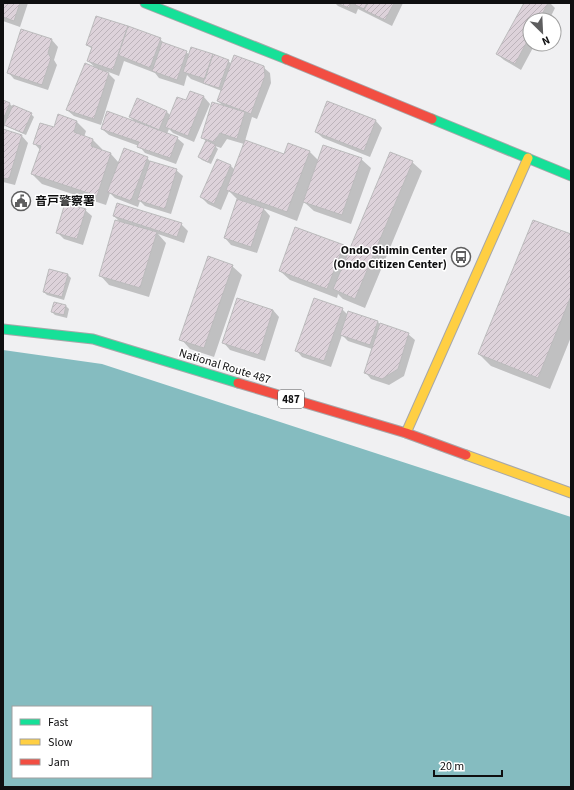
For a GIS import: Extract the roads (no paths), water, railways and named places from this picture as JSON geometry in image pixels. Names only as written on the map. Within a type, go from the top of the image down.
[{"type":"main road","points":[[145,3],[257,47],[571,176]]},
{"type":"main road","points":[[406,433],[528,158]]},
{"type":"main road","name":"National Route 487","points":[[4,329],[93,339],[406,433],[571,493]]},
{"type":"water","points":[[3,350],[102,364],[571,517],[571,787],[3,787]]},
{"type":"place","name":"音戸警察署","points":[[21,201]]},
{"type":"place","name":"Ondo Shimin Center (Ondo Citizen Center)","points":[[461,257]]}]
